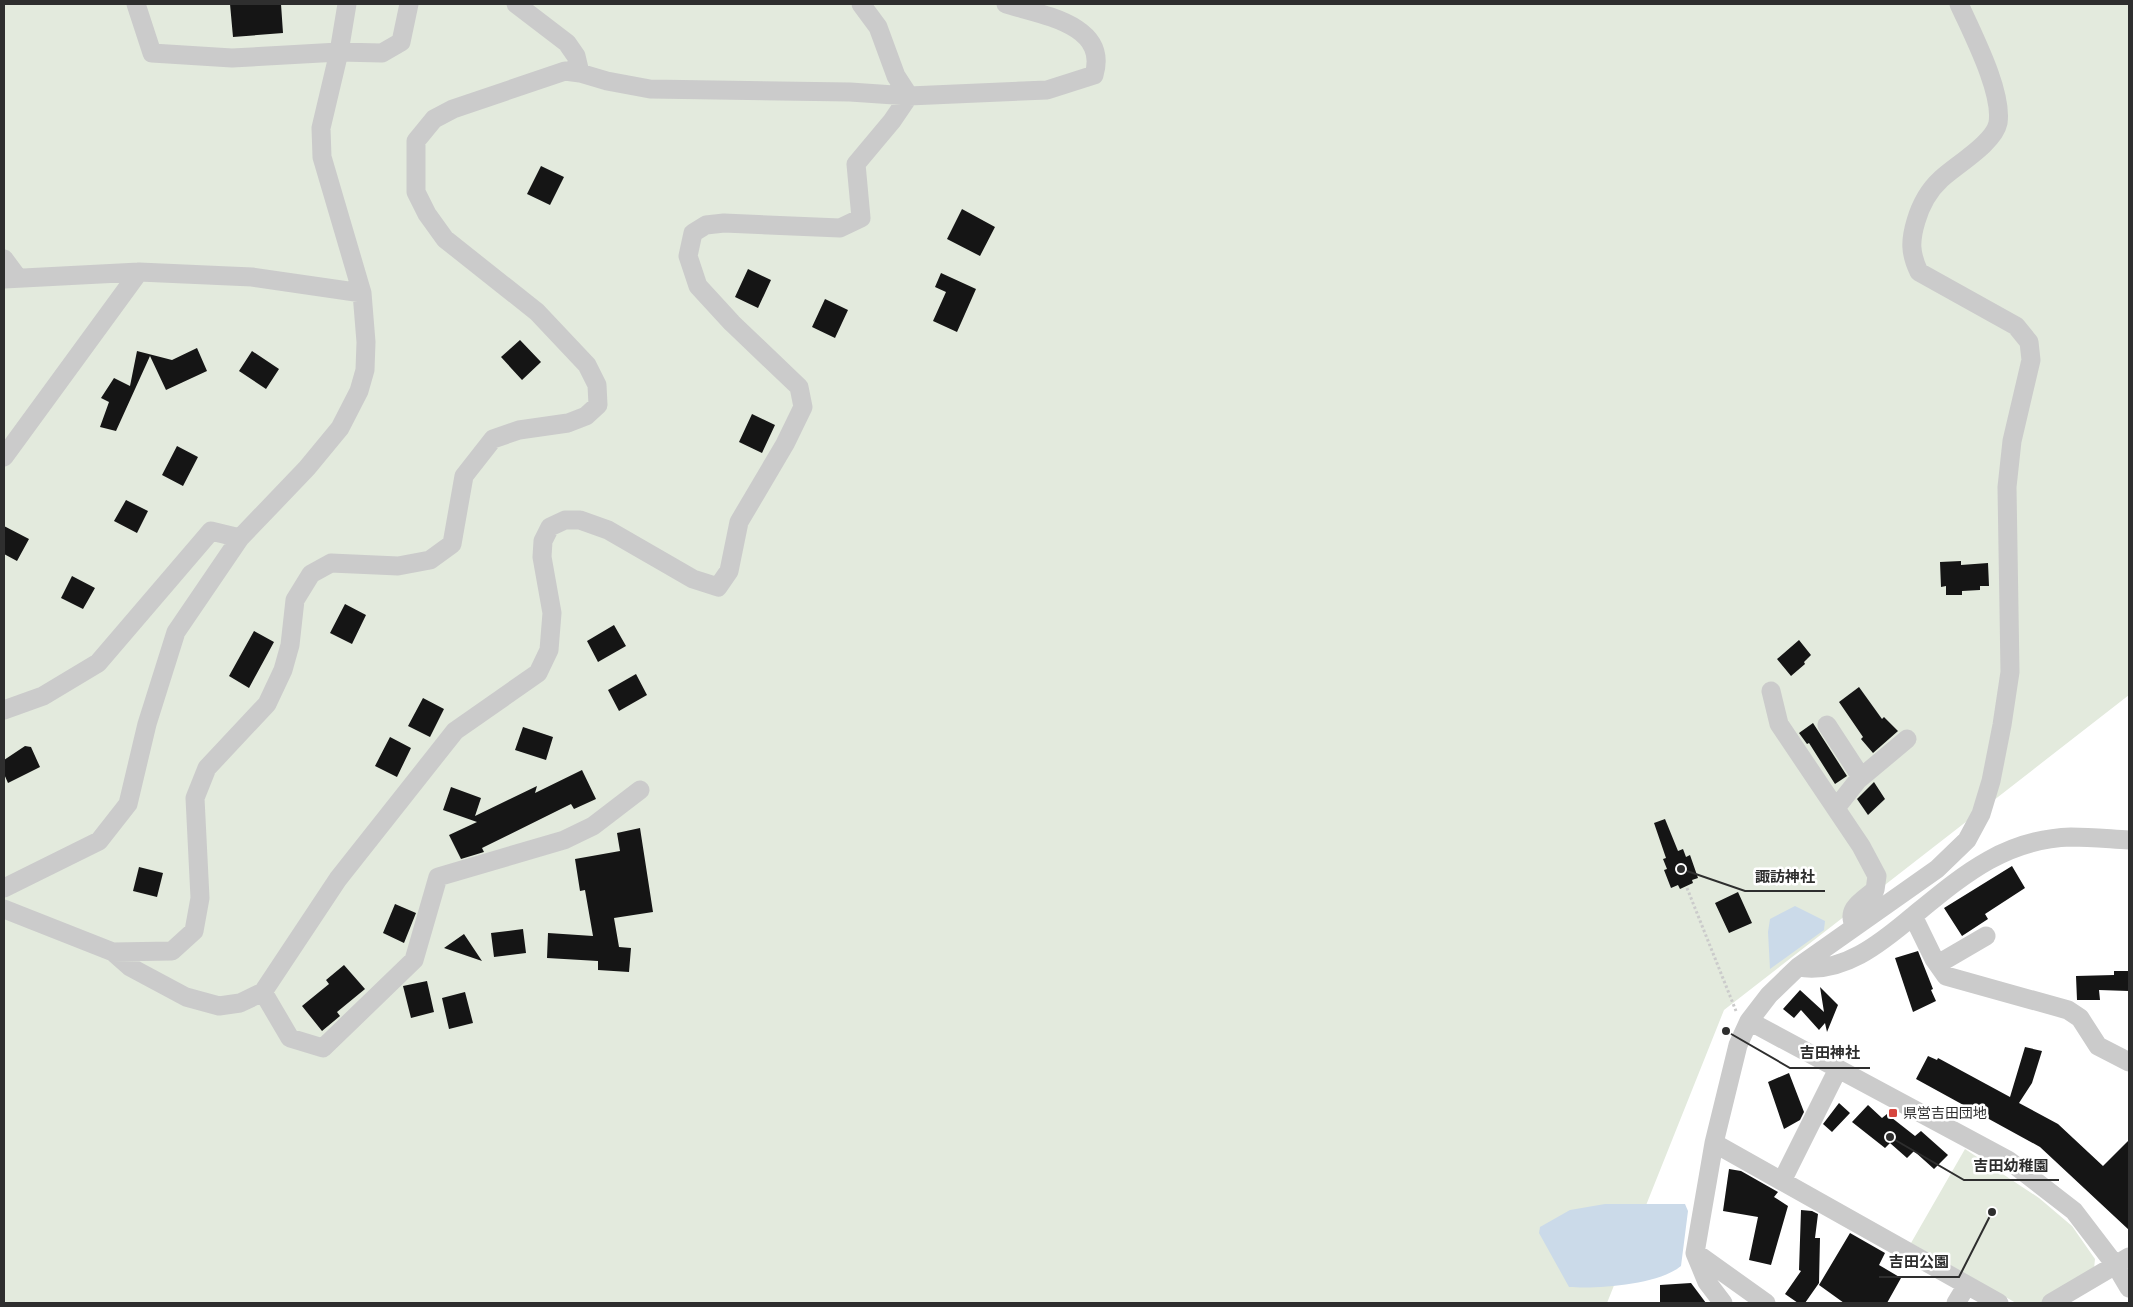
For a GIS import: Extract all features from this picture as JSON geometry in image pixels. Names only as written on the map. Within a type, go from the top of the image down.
[{"type":"street","points":[[136,4],[152,53],[232,58],[339,52],[382,53],[401,42],[409,4]]},
{"type":"street","points":[[4,888],[99,841],[128,804],[147,724],[176,632],[240,538],[307,468],[340,428],[359,391],[365,370],[366,352],[362,292],[322,156],[321,128],[339,52],[346,4]]},
{"type":"street","points":[[516,4],[567,43],[576,56],[580,73]]},
{"type":"street","points":[[860,4],[878,27],[896,76],[909,96]]},
{"type":"street","points":[[113,952],[172,951],[194,931],[200,898],[195,798],[207,768],[267,704],[283,670],[288,653],[295,600],[311,574],[331,563],[398,566],[430,560],[452,544],[464,476],[493,440],[520,430],[568,423],[586,416],[598,406],[597,385],[587,364],[537,312],[445,239],[427,214],[416,192],[416,141],[434,119],[453,109],[565,72],[580,73],[607,81],[650,89],[850,92],[909,96],[1046,90],[1094,75],[1098,62],[1093,44],[1086,36],[1071,25],[1006,4]]},
{"type":"street","points":[[1723,1303],[1707,1282],[1696,1252],[1714,1143],[1738,1045],[1747,1025],[1769,995],[1798,966],[1936,869],[1967,840],[1980,814],[1991,781],[2010,672],[2007,487],[2012,441],[2031,360],[2029,342],[2016,326],[1919,272],[1912,257],[1910,240],[1922,202],[1940,180],[1988,140],[1998,125],[1999,106],[1982,57],[1959,4]]},
{"type":"street","points":[[4,909],[113,952],[130,967],[186,997],[219,1006],[240,1003],[263,992],[338,879],[455,731],[538,673],[549,650],[552,613],[542,557],[544,541],[550,527],[565,520],[580,520],[608,530],[693,578],[718,586],[729,570],[739,522],[785,444],[803,407],[799,387],[732,323],[698,286],[688,256],[693,233],[706,226],[724,223],[840,228],[861,218],[856,164],[892,121],[909,96]]},
{"type":"street","points":[[4,259],[11,278],[139,272],[252,277],[362,292]]},
{"type":"street","points":[[4,457],[139,272]]},
{"type":"street","points":[[4,710],[43,696],[98,663],[211,531],[240,538]]},
{"type":"street","points":[[1770,690],[1779,724],[1861,846],[1877,876],[1875,890],[1854,907],[1852,912],[1855,927]]},
{"type":"street","points":[[1827,725],[1861,777]]},
{"type":"street","points":[[1836,808],[1861,777],[1907,739]]},
{"type":"street","points":[[263,992],[290,1038],[323,1048],[414,960],[438,877],[564,840],[593,826],[640,790]]},
{"type":"street","points":[[1798,966],[1814,970],[1833,966],[1857,955],[1883,941],[1979,864],[2019,847],[2036,842],[2071,837],[2129,840]]},
{"type":"street","points":[[1913,916],[1946,976],[1958,981],[2068,1010],[2080,1018],[2098,1046],[2129,1060]]},
{"type":"street","points":[[1938,964],[1986,936]]},
{"type":"street","points":[[1747,1025],[1838,1069],[2008,1160],[2074,1211],[2122,1261],[2129,1288]]},
{"type":"street","points":[[1782,1181],[1838,1069]]},
{"type":"street","points":[[1714,1143],[1999,1303]]},
{"type":"street","points":[[1696,1252],[1766,1303]]},
{"type":"street","points":[[2051,1303],[2122,1261]]},
{"type":"street","points":[[1956,1303],[1967,1285]]},
{"type":"path","points":[[1687,888],[1742,1026],[1747,1025]]},
{"type":"shaded area","points":[[4,4],[2129,4],[2129,695],[1724,1010],[1607,1303],[4,1303]]},
{"type":"shaded area","points":[[1965,1149],[2039,1198],[2072,1226],[2095,1259],[2094,1269],[2040,1303],[2016,1303],[1911,1243]]},
{"type":"water","points":[[1795,906],[1825,921],[1824,930],[1770,969],[1768,932],[1770,919]]},
{"type":"water","points":[[1605,1204],[1685,1204],[1688,1211],[1681,1266],[1658,1278],[1643,1282],[1611,1286],[1569,1287],[1539,1233],[1540,1227],[1570,1210]]},
{"type":"building","points":[[230,4],[281,4],[283,33],[233,37]]},
{"type":"building","points":[[541,166],[564,177],[550,205],[527,194]]},
{"type":"building","points":[[962,209],[995,227],[980,256],[947,239]]},
{"type":"building","points":[[748,269],[771,280],[758,308],[735,297]]},
{"type":"building","points":[[941,273],[976,289],[957,332],[933,321],[946,292],[935,287]]},
{"type":"building","points":[[825,299],[848,310],[835,338],[812,327]]},
{"type":"building","points":[[520,340],[541,362],[522,380],[501,357]]},
{"type":"building","points":[[197,348],[207,371],[166,390],[150,356],[116,431],[100,427],[109,402],[101,398],[114,378],[130,386],[137,351],[172,360]]},
{"type":"building","points":[[252,351],[279,369],[266,389],[239,371]]},
{"type":"building","points":[[752,414],[775,425],[762,453],[739,442]]},
{"type":"building","points":[[177,446],[198,457],[183,486],[162,475]]},
{"type":"building","points":[[126,500],[148,511],[137,533],[114,521]]},
{"type":"building","points":[[4,526],[29,539],[17,561],[4,554]]},
{"type":"building","points":[[1961,561],[1961,565],[1988,563],[1989,586],[1980,586],[1980,590],[1962,591],[1962,595],[1946,595],[1946,586],[1941,587],[1940,562]]},
{"type":"building","points":[[72,576],[95,588],[83,609],[61,598]]},
{"type":"building","points":[[345,604],[366,615],[352,644],[330,633]]},
{"type":"building","points":[[614,625],[626,646],[598,662],[587,641]]},
{"type":"building","points":[[254,631],[274,642],[249,688],[229,676]]},
{"type":"building","points":[[1799,640],[1811,655],[1804,662],[1805,664],[1791,676],[1777,659]]},
{"type":"building","points":[[636,674],[647,695],[619,711],[608,690]]},
{"type":"building","points":[[1859,687],[1882,719],[1884,717],[1898,731],[1873,753],[1861,739],[1863,737],[1839,702]]},
{"type":"building","points":[[423,698],[444,709],[430,737],[408,726]]},
{"type":"building","points":[[1813,723],[1847,776],[1835,784],[1809,743],[1807,744],[1799,733]]},
{"type":"building","points":[[523,727],[553,737],[546,760],[515,750]]},
{"type":"building","points":[[390,737],[411,748],[397,777],[375,766]]},
{"type":"building","points":[[25,746],[31,747],[40,767],[8,783],[4,774],[4,760]]},
{"type":"building","points":[[582,770],[596,799],[574,809],[571,804],[482,848],[484,852],[461,859],[449,835],[477,822],[443,810],[451,787],[481,798],[475,816],[537,786],[535,793]]},
{"type":"building","points":[[1874,782],[1885,799],[1868,815],[1857,799]]},
{"type":"building","points":[[1665,819],[1678,851],[1683,849],[1686,857],[1690,855],[1698,878],[1692,880],[1693,883],[1680,889],[1678,885],[1671,888],[1664,870],[1667,869],[1663,859],[1666,858],[1654,823]]},
{"type":"building","points":[[640,828],[653,912],[614,918],[619,947],[631,948],[629,972],[598,970],[598,961],[547,958],[548,933],[593,936],[585,890],[580,891],[575,859],[620,851],[617,833]]},
{"type":"building","points":[[2012,866],[2025,888],[1985,914],[1988,919],[1962,936],[1944,908]]},
{"type":"building","points":[[139,867],[163,873],[157,897],[133,891]]},
{"type":"building","points":[[1738,892],[1752,923],[1729,933],[1715,903]]},
{"type":"building","points":[[395,904],[416,913],[404,943],[383,933]]},
{"type":"building","points":[[523,929],[526,953],[494,957],[491,933]]},
{"type":"building","points":[[464,934],[482,961],[444,948]]},
{"type":"building","points":[[1918,951],[1936,1001],[1913,1012],[1895,958]]},
{"type":"building","points":[[344,965],[365,989],[337,1012],[340,1016],[322,1031],[302,1006],[329,984],[326,980]]},
{"type":"building","points":[[2114,971],[2129,971],[2129,991],[2099,990],[2100,1000],[2077,1000],[2076,976],[2114,975]]},
{"type":"building","points":[[427,981],[434,1012],[411,1018],[403,986]]},
{"type":"building","points":[[1820,987],[1838,1005],[1827,1032],[1825,1023],[1819,1030],[1801,1010],[1794,1018],[1783,1009],[1800,990],[1824,1012]]},
{"type":"building","points":[[465,992],[473,1023],[449,1029],[442,998]]},
{"type":"building","points":[[2025,1047],[2042,1051],[2032,1083],[2019,1103],[2058,1124],[2103,1166],[2129,1140],[2129,1230],[2040,1147],[1916,1079],[1928,1056],[1937,1060],[1938,1058],[2010,1097]]},
{"type":"building","points":[[1789,1073],[1804,1112],[1800,1120],[1784,1129],[1768,1082]]},
{"type":"building","points":[[1839,1103],[1850,1113],[1832,1132],[1823,1124]]},
{"type":"building","points":[[1868,1105],[1882,1118],[1887,1114],[1915,1136],[1921,1131],[1948,1155],[1934,1169],[1914,1151],[1907,1158],[1890,1143],[1885,1148],[1852,1122]]},
{"type":"building","points":[[1729,1169],[1741,1171],[1778,1192],[1774,1197],[1788,1206],[1771,1265],[1749,1260],[1758,1217],[1723,1211]]},
{"type":"building","points":[[1801,1210],[1812,1211],[1818,1214],[1815,1238],[1820,1238],[1819,1283],[1805,1303],[1798,1303],[1785,1294],[1801,1271],[1799,1270]]},
{"type":"building","points":[[1850,1233],[1885,1253],[1879,1265],[1901,1278],[1887,1303],[1844,1303],[1819,1285]]},
{"type":"building","points":[[1691,1283],[1706,1303],[1660,1303],[1660,1285]]},
{"type":"place","name":"諏訪神社","points":[[1681,869]]},
{"type":"place","name":"吉田神社","points":[[1726,1031]]},
{"type":"place","name":"県営吉田団地","points":[[1893,1113]]},
{"type":"place","name":"吉田幼稚園","points":[[1890,1137]]},
{"type":"place","name":"吉田公園","points":[[1992,1212]]}]
